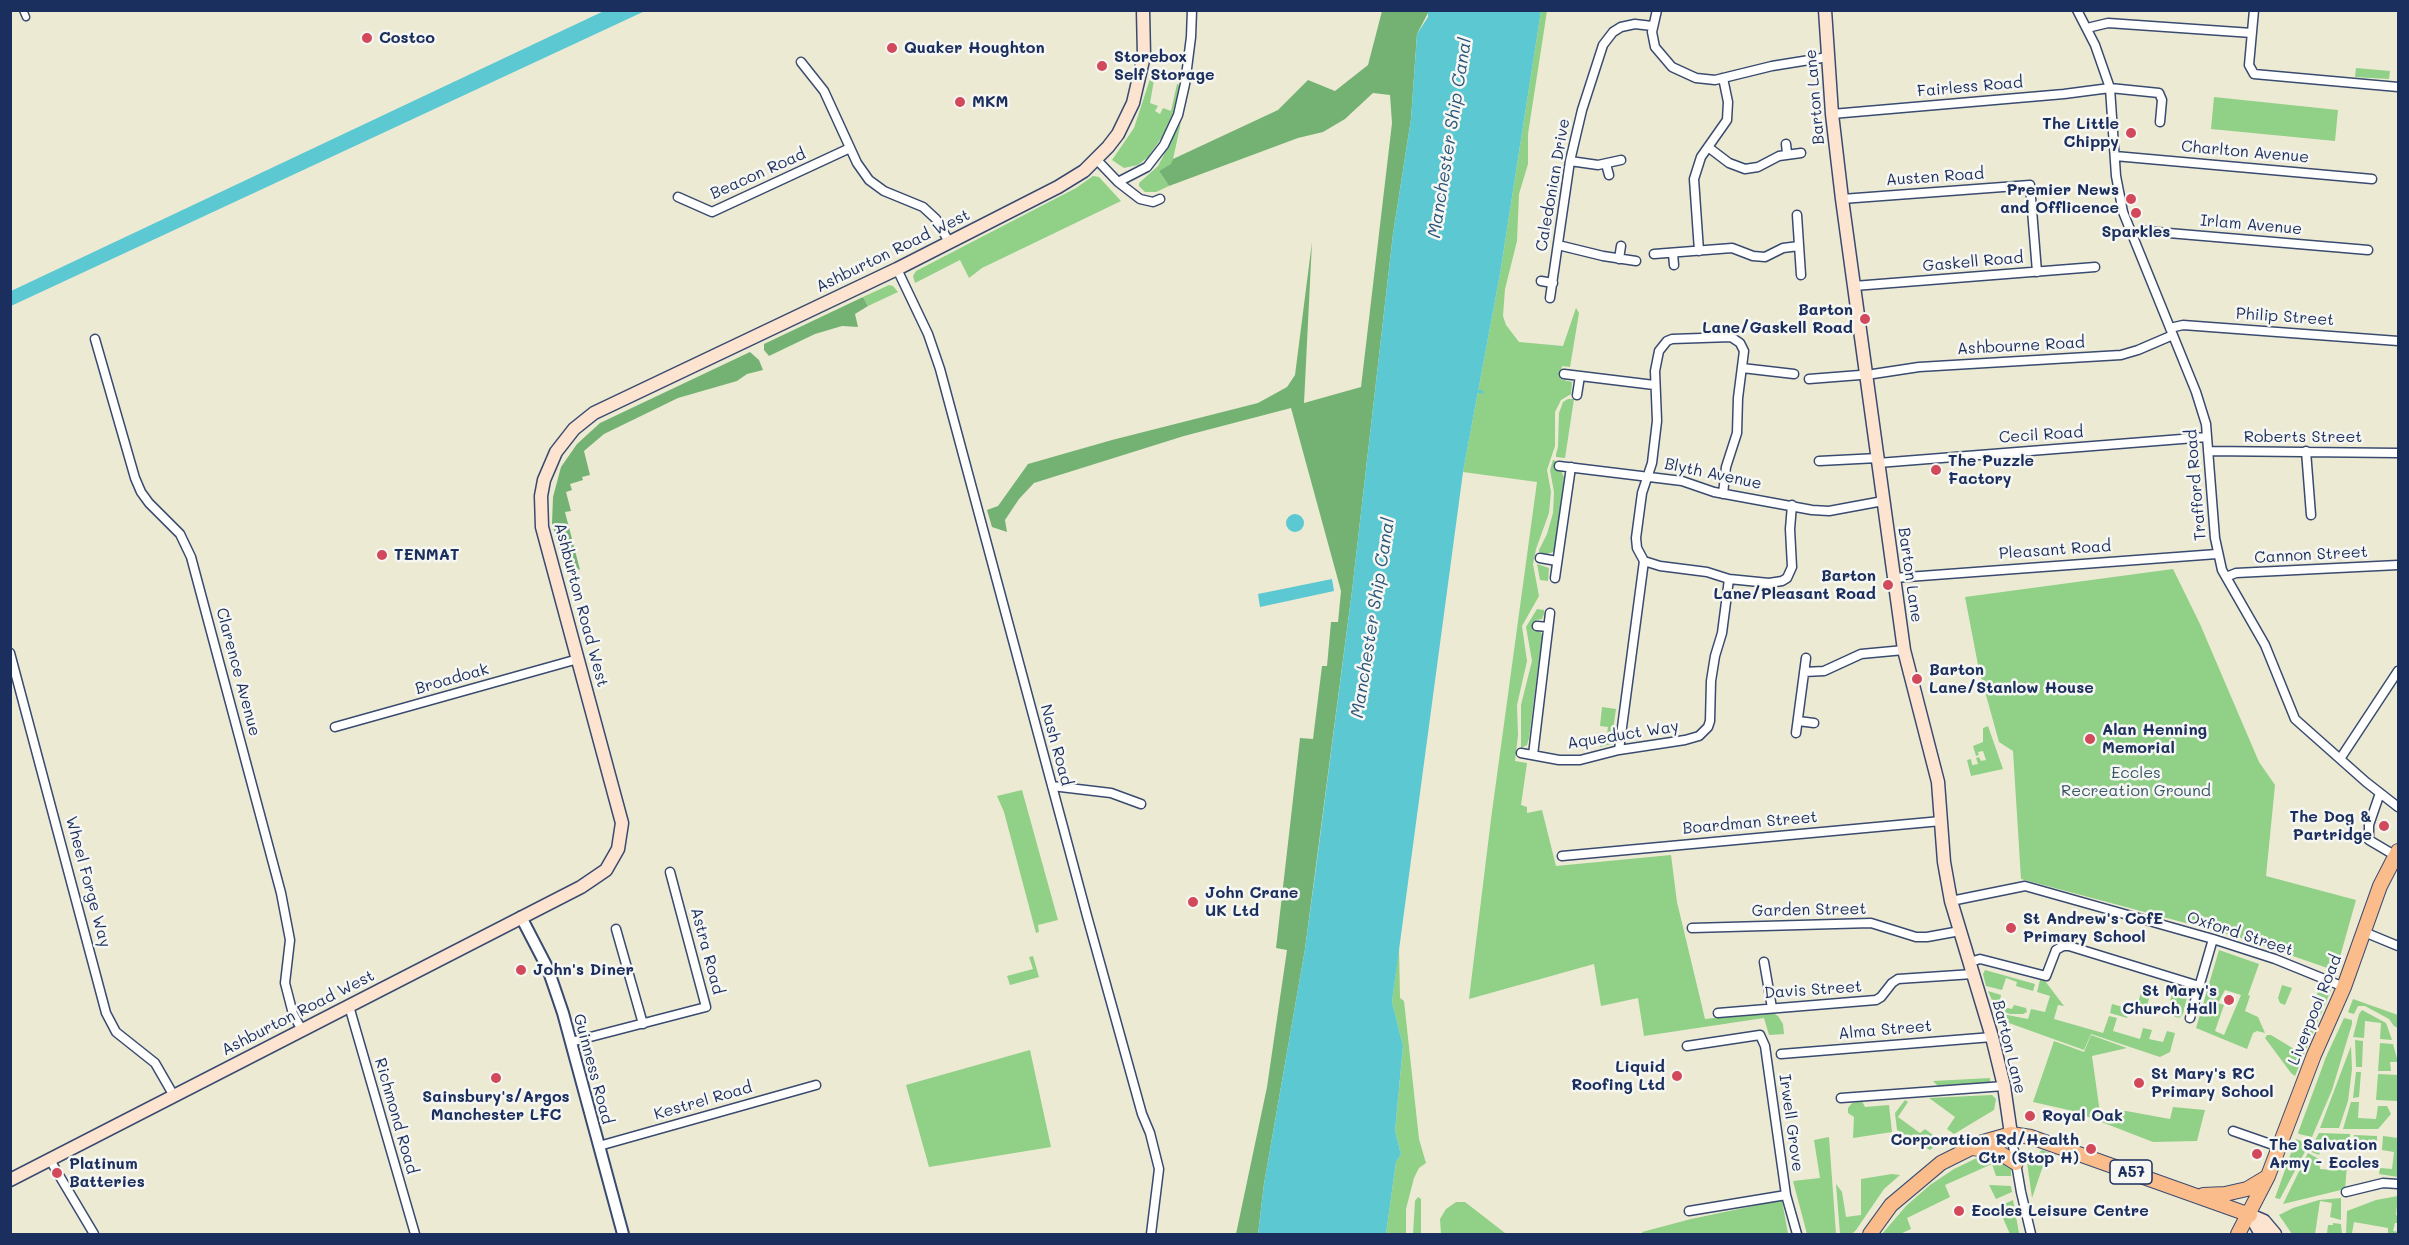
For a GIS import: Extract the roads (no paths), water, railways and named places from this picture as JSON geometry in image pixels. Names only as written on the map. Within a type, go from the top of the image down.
[{"type":"main road","name":"Ashburton Road West","points":[[10,1180],[596,879],[613,860],[621,836],[622,823],[542,527],[540,512],[544,480],[556,452],[583,420],[608,406],[897,269],[1058,187],[1097,160],[1118,134],[1135,95],[1144,56],[1143,10]]},
{"type":"main road","name":"Barton Lane","points":[[1825,10],[1832,114],[1842,199],[1904,650],[1938,782],[1944,862],[1952,901],[1992,1037],[2004,1086],[2011,1134]]},
{"type":"main road","name":"Liverpool Road","points":[[2238,1234],[2250,1215],[2268,1176],[2343,987],[2380,886],[2398,853]]},
{"type":"main road","points":[[1870,1234],[1902,1194],[1941,1162],[1971,1148],[2011,1134]]},
{"type":"main road","name":"A57","points":[[2011,1134],[2031,1137],[2250,1215]]},
{"type":"main road","points":[[1971,1148],[2000,1153],[2016,1163]]},
{"type":"main road","name":"A57","points":[[2195,1195],[2225,1194],[2247,1189],[2268,1176]]},
{"type":"main road","points":[[2250,1215],[2261,1234]]},
{"type":"main road","points":[[2250,1215],[2264,1221],[2275,1234]]},
{"type":"street","points":[[1118,182],[1151,164],[1174,125],[1188,66],[1192,10]]},
{"type":"street","points":[[1657,10],[1652,26],[1655,47],[1671,67],[1696,78],[1724,78],[1772,66],[1828,57]]},
{"type":"street","name":"Trafford Road","points":[[2077,10],[2100,58],[2110,88],[2119,195],[2132,234],[2202,410],[2207,438],[2217,554],[2226,578],[2265,645],[2295,719],[2398,807]]},
{"type":"street","points":[[2254,10],[2249,68],[2258,75],[2398,87]]},
{"type":"street","points":[[2086,28],[2108,23],[2252,33]]},
{"type":"street","name":"Caledonian Drive","points":[[1550,298],[1570,161],[1582,110],[1603,45],[1613,32],[1621,27],[1635,24],[1652,26]]},
{"type":"street","points":[[801,62],[824,91],[850,148],[869,180],[884,191],[923,207],[936,219],[949,242]]},
{"type":"street","points":[[1700,251],[1694,179],[1701,157],[1727,120],[1728,102],[1724,78]]},
{"type":"street","name":"Fairless Road","points":[[1832,114],[2110,88],[2159,93],[2162,100],[2160,122]]},
{"type":"street","points":[[1708,147],[1729,163],[1745,169],[1758,167],[1787,148],[1801,153]]},
{"type":"street","name":"Beacon Road","points":[[678,197],[712,212],[850,148]]},
{"type":"street","name":"Charlton Avenue","points":[[2115,156],[2372,179]]},
{"type":"street","points":[[1097,160],[1118,182],[1140,199],[1153,202],[1160,199]]},
{"type":"street","points":[[1570,161],[1606,164],[1621,160]]},
{"type":"street","points":[[1606,164],[1609,175]]},
{"type":"street","name":"Austen Road","points":[[1842,199],[2030,185],[2037,272]]},
{"type":"street","points":[[1797,215],[1801,275]]},
{"type":"street","name":"Irlam Avenue","points":[[2132,234],[2145,231],[2368,250]]},
{"type":"street","points":[[1558,245],[1636,261]]},
{"type":"street","points":[[1619,259],[1622,246]]},
{"type":"street","points":[[1654,254],[1732,248],[1760,258],[1770,256],[1787,247],[1799,246]]},
{"type":"street","points":[[1673,253],[1674,265]]},
{"type":"street","name":"Gaskell Road","points":[[1854,286],[2095,267]]},
{"type":"street","name":"Nash Road","points":[[897,269],[928,334],[940,369],[1124,1049],[1154,1147],[1159,1169],[1151,1234]]},
{"type":"street","points":[[1541,281],[1553,283]]},
{"type":"street","name":"Philip Street","points":[[2172,331],[2183,325],[2398,341]]},
{"type":"street","name":"Ashbourne Road","points":[[1809,379],[1919,367],[2121,355],[2138,350],[2172,331]]},
{"type":"street","points":[[1619,750],[1644,561],[1637,548],[1636,538],[1642,493],[1652,463],[1657,421],[1654,385],[1659,351],[1667,341],[1672,339],[1731,337],[1742,347],[1744,357],[1738,398],[1737,433],[1726,467],[1723,494]]},
{"type":"street","name":"Clarence Avenue","points":[[95,339],[141,492],[180,534],[191,556],[281,893],[290,940],[285,983],[292,1014],[302,1030]]},
{"type":"street","points":[[1742,368],[1794,374]]},
{"type":"street","points":[[1564,374],[1654,385]]},
{"type":"street","points":[[1578,395],[1580,376]]},
{"type":"street","name":"Cecil Road","points":[[1820,461],[1878,460],[2207,438]]},
{"type":"street","name":"Roberts Street","points":[[2208,451],[2398,453]]},
{"type":"street","points":[[2306,451],[2311,515]]},
{"type":"street","name":"Blyth Avenue","points":[[1559,466],[1682,481],[1723,494],[1812,510],[1829,511],[1883,501]]},
{"type":"street","points":[[1555,578],[1571,467]]},
{"type":"street","points":[[1644,561],[1660,566],[1707,572],[1729,579],[1769,583],[1782,581],[1787,578],[1793,562],[1790,528],[1792,505]]},
{"type":"street","name":"Pleasant Road","points":[[1894,578],[2217,554]]},
{"type":"street","points":[[1540,558],[1557,561]]},
{"type":"street","name":"Cannon Street","points":[[2226,578],[2236,573],[2398,565]]},
{"type":"street","name":"Aqueduct Way","points":[[1521,753],[1581,760],[1619,750],[1693,739],[1699,736],[1708,727],[1714,664],[1722,633],[1729,579]]},
{"type":"street","points":[[1533,755],[1550,613]]},
{"type":"street","points":[[1537,626],[1548,627]]},
{"type":"street","points":[[1804,672],[1824,672],[1861,654],[1904,650]]},
{"type":"street","name":"Wheel Forge Way","points":[[10,653],[106,1013],[116,1032],[156,1063],[174,1096]]},
{"type":"street","points":[[1796,733],[1806,658]]},
{"type":"street","name":"Broadoak","points":[[335,727],[578,659]]},
{"type":"street","points":[[2340,759],[2398,671]]},
{"type":"street","points":[[1798,721],[1814,723]]},
{"type":"street","points":[[1052,786],[1111,793],[1141,804]]},
{"type":"street","points":[[2380,793],[2369,825],[2369,840],[2398,853]]},
{"type":"street","name":"Boardman Street","points":[[1562,856],[1941,821]]},
{"type":"street","name":"Astra Road","points":[[571,1042],[706,1007],[670,872]]},
{"type":"street","name":"Oxford Street","points":[[1952,901],[2025,886],[2276,959],[2343,987]]},
{"type":"street","name":"Guinness Road","points":[[521,917],[548,969],[571,1042],[623,1234]]},
{"type":"street","name":"Garden Street","points":[[1692,928],[1871,923],[1927,937],[1960,931]]},
{"type":"street","points":[[616,929],[643,1024]]},
{"type":"street","points":[[2364,932],[2398,946]]},
{"type":"street","points":[[2190,1018],[2213,939]]},
{"type":"street","name":"Davis Street","points":[[1718,1013],[1876,1000],[1898,979],[1971,968],[1980,959],[2041,976],[2049,972],[2056,950],[2066,945],[2199,986]]},
{"type":"street","points":[[1764,962],[1772,1008]]},
{"type":"street","name":"Richmond Road","points":[[350,1006],[414,1234]]},
{"type":"street","name":"Irwell Grove","points":[[1687,1046],[1760,1035],[1765,1046],[1786,1195],[1797,1234]]},
{"type":"street","name":"Alma Street","points":[[1781,1054],[1992,1037]]},
{"type":"street","name":"Kestrel Road","points":[[599,1146],[816,1085]]},
{"type":"street","points":[[1841,1098],[2004,1086]]},
{"type":"street","points":[[2233,1131],[2279,1147]]},
{"type":"street","points":[[2011,1134],[2031,1234]]},
{"type":"street","points":[[50,1160],[94,1234]]},
{"type":"street","points":[[2346,1192],[2383,1183],[2398,1184]]},
{"type":"street","points":[[1689,1211],[1786,1195]]},
{"type":"water","points":[[606,10],[645,11],[11,306],[11,291]]},
{"type":"water","name":"Manchester Ship Canal","points":[[1428,11],[1541,11],[1500,274],[1463,472],[1392,1002],[1403,1046],[1395,1131],[1401,1154],[1396,1162],[1386,1234],[1258,1234],[1264,1184],[1305,949],[1317,860],[1352,591],[1393,234],[1411,119],[1417,34],[1428,17]]},
{"type":"water","points":[[1295,514],[1301,517],[1304,523],[1301,529],[1295,532],[1289,529],[1286,523],[1289,517]]},
{"type":"water","points":[[1332,579],[1334,591],[1260,607],[1258,594]]},
{"type":"waterway","points":[[1477,391],[1482,392]]},
{"type":"place","name":"Costco","points":[[367,38]]},
{"type":"place","name":"Quaker Houghton","points":[[892,48]]},
{"type":"place","name":"Storebox Self Storage","points":[[1102,66]]},
{"type":"place","name":"MKM","points":[[960,102]]},
{"type":"place","name":"The Little Chippy","points":[[2131,133]]},
{"type":"place","name":"Premier News and Offlicence","points":[[2131,199]]},
{"type":"place","name":"Sparkles","points":[[2136,213]]},
{"type":"place","name":"Barton Lane/Gaskell Road","points":[[1865,319]]},
{"type":"place","name":"The Puzzle Factory","points":[[1936,470]]},
{"type":"place","name":"TENMAT","points":[[382,555]]},
{"type":"place","name":"Barton Lane/Pleasant Road","points":[[1888,585]]},
{"type":"place","name":"Barton Lane/Stanlow House","points":[[1917,679]]},
{"type":"place","name":"Alan Henning Memorial","points":[[2090,739]]},
{"type":"place","name":"The Dog & Partridge","points":[[2384,826]]},
{"type":"place","name":"John Crane UK Ltd","points":[[1193,902]]},
{"type":"place","name":"St Andrew's CofE Primary School","points":[[2011,928]]},
{"type":"place","name":"John's Diner","points":[[521,970]]},
{"type":"place","name":"St Mary's Church Hall","points":[[2229,1000]]},
{"type":"place","name":"Liquid Roofing Ltd","points":[[1677,1076]]},
{"type":"place","name":"Sainsbury's/Argos Manchester LFC","points":[[496,1078]]},
{"type":"place","name":"St Mary's RC Primary School","points":[[2139,1083]]},
{"type":"place","name":"Royal Oak","points":[[2030,1116]]},
{"type":"place","name":"Corporation Rd/Health Ctr (Stop H)","points":[[2091,1149]]},
{"type":"place","name":"The Salvation Army - Eccles","points":[[2257,1154]]},
{"type":"place","name":"Platinum Batteries","points":[[57,1173]]},
{"type":"place","name":"Eccles Leisure Centre","points":[[1959,1211]]},
{"type":"park label","name":"Eccles Recreation Ground","points":[[2136,782]]}]
